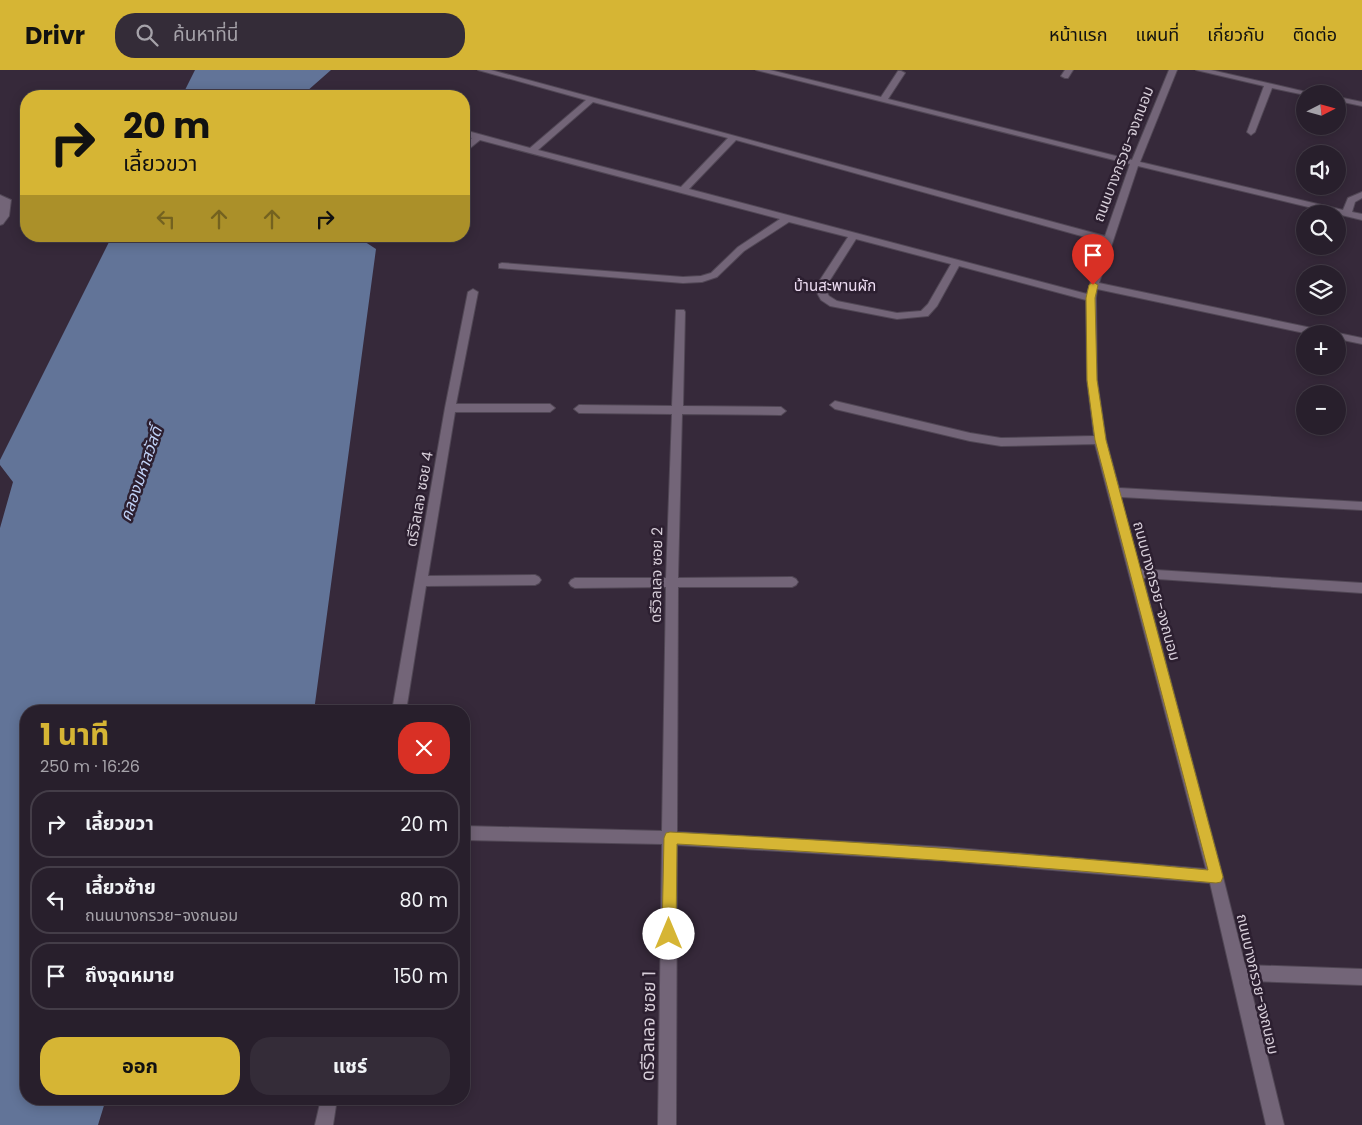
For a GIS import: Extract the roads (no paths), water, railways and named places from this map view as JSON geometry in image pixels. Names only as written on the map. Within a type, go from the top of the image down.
[{"type":"street","points":[[482,70],[1108,240]]},
{"type":"street","points":[[760,70],[1135,163],[1362,216]]},
{"type":"street","name":"ถนนบางกรวย-จงถนอม","points":[[1173,70],[1135,163],[1093,285],[1091,298],[1092,380],[1100,440],[1216,877],[1275,1125]]},
{"type":"street","points":[[1200,70],[1296,91]]},
{"type":"street","points":[[1254,82],[1257,70]]},
{"type":"street","points":[[883,100],[902,73]]},
{"type":"street","points":[[1251,132],[1269,85]]},
{"type":"street","points":[[531,151],[592,99]]},
{"type":"street","points":[[1346,101],[1362,104]]},
{"type":"street","points":[[470,135],[1091,298]]},
{"type":"street","points":[[470,144],[478,137]]},
{"type":"street","points":[[682,191],[734,137]]},
{"type":"street","points":[[1347,213],[1351,200],[1362,195]]},
{"type":"street","points":[[0,198],[6,200],[6,206],[0,222]]},
{"type":"street","points":[[502,266],[683,280],[702,279],[714,275],[740,249],[787,219]]},
{"type":"street","points":[[852,236],[825,280],[821,291],[825,298],[834,304],[897,316],[924,314],[932,306],[956,263]]},
{"type":"street","points":[[1093,285],[1296,328]]},
{"type":"street","name":"ดรีวิลเลจ ซอย 4","points":[[400,705],[450,408],[474,292]]},
{"type":"street","name":"ดรีวิลเลจ ซอย 2","points":[[670,838],[672,582],[680,312]]},
{"type":"street","points":[[1346,338],[1362,341]]},
{"type":"street","points":[[835,405],[970,437],[1001,442],[1100,440]]},
{"type":"street","points":[[450,408],[550,408]]},
{"type":"street","points":[[580,409],[781,411]]},
{"type":"street","points":[[1114,492],[1362,506]]},
{"type":"street","points":[[1135,573],[1362,588]]},
{"type":"street","points":[[420,581],[535,580]]},
{"type":"street","points":[[575,582],[792,582]]},
{"type":"street","points":[[470,833],[670,838],[863,849],[1110,867],[1216,877]]},
{"type":"street","name":"ดรีวิลเลจ ซอย 1","points":[[667,1125],[670,838]]},
{"type":"street","points":[[1239,973],[1362,977]]},
{"type":"street","points":[[324,1125],[328,1105]]},
{"type":"water","points":[[195,70],[331,70],[308,90],[185,90]]},
{"type":"water","name":"คลองมหาสวัสดิ์","points":[[109,242],[365,242],[376,249],[315,705],[20,705],[20,1105],[104,1105],[98,1125],[0,1125],[0,528],[13,482],[0,465],[0,460]]},
{"type":"district","name":"บ้านสะพานผัก","points":[[835,285]]}]
